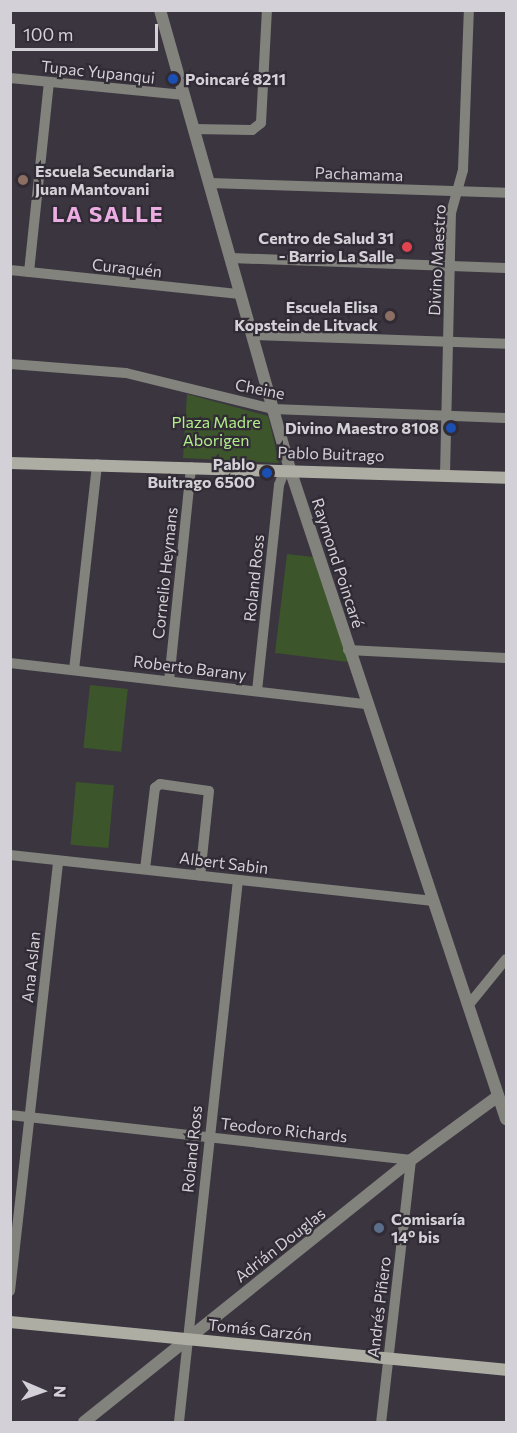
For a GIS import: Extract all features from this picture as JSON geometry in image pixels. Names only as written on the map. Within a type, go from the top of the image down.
[{"type":"main road","name":"Pablo Buitrago","points":[[10,463],[288,469],[507,478]]},
{"type":"main road","name":"Tomás Garzón","points":[[10,1322],[507,1370]]},
{"type":"street","name":"Raymond Poincaré","points":[[160,10],[288,469],[366,704],[471,1002],[502,1095],[507,1119]]},
{"type":"street","points":[[194,129],[252,130],[261,123],[267,10]]},
{"type":"street","name":"Divino Maestro","points":[[445,475],[449,267],[452,213],[463,170],[469,10]]},
{"type":"street","name":"Tupac Yupanqui","points":[[10,78],[184,95]]},
{"type":"street","points":[[29,272],[49,82]]},
{"type":"street","name":"Pachamama","points":[[209,183],[507,193]]},
{"type":"street","points":[[231,258],[507,268]]},
{"type":"street","name":"Curaquén","points":[[10,270],[240,294]]},
{"type":"street","points":[[252,335],[507,344]]},
{"type":"street","name":"Cheine","points":[[10,364],[126,373],[273,409],[507,418]]},
{"type":"street","points":[[74,670],[97,464]]},
{"type":"street","name":"Cornelio Heymans","points":[[169,681],[191,468]]},
{"type":"street","name":"Roland Ross","points":[[257,691],[279,485],[288,469]]},
{"type":"street","points":[[348,650],[507,658]]},
{"type":"street","name":"Roberto Barany","points":[[10,663],[366,704]]},
{"type":"street","points":[[145,869],[155,788],[160,784],[209,791],[200,876]]},
{"type":"street","name":"Albert Sabin","points":[[10,855],[434,901]]},
{"type":"street","name":"Ana Aslan","points":[[10,1291],[58,861]]},
{"type":"street","name":"Roland Ross","points":[[178,1422],[238,880]]},
{"type":"street","points":[[471,1002],[507,958]]},
{"type":"street","name":"Adrián Douglas","points":[[84,1422],[411,1160],[502,1095]]},
{"type":"street","name":"Teodoro Richards","points":[[10,1115],[411,1160]]},
{"type":"street","name":"Andrés Piñero","points":[[381,1422],[411,1160]]},
{"type":"green space","name":"Plaza Madre Aborigen","points":[[187,394],[268,416],[279,463],[183,458]]},
{"type":"green space","points":[[287,554],[313,557],[349,662],[275,653]]},
{"type":"green space","points":[[90,685],[128,689],[121,752],[83,748]]},
{"type":"green space","points":[[76,782],[114,785],[108,848],[71,845]]},
{"type":"place","name":"Poincaré 8211","points":[[173,79]]},
{"type":"place","name":"Escuela Secundaria Juan Mantovani","points":[[23,180]]},
{"type":"place","name":"Centro de Salud 31 - Barrio La Salle","points":[[407,247]]},
{"type":"place","name":"Escuela Elisa Kopstein de Litvack","points":[[390,316]]},
{"type":"place","name":"Divino Maestro 8108","points":[[451,428]]},
{"type":"place","name":"Pablo Buitrago 6500","points":[[267,473]]},
{"type":"place","name":"Comisaría 14º bis","points":[[379,1228]]},
{"type":"district","name":"LA SALLE","points":[[108,214]]}]
